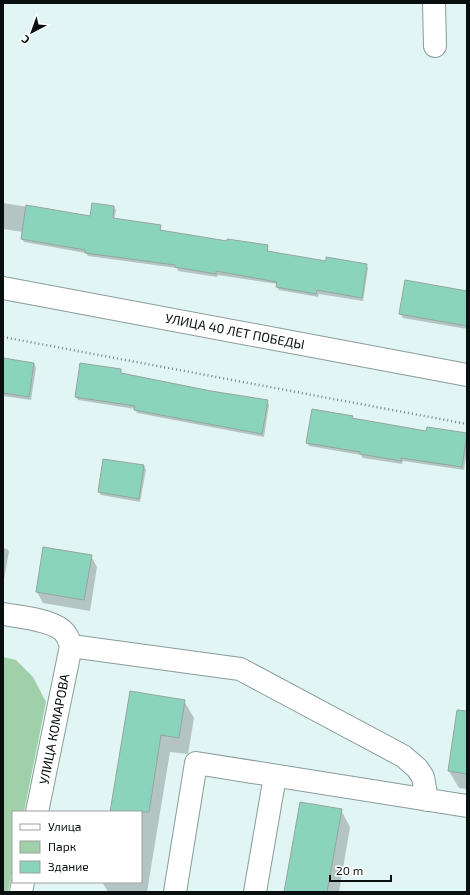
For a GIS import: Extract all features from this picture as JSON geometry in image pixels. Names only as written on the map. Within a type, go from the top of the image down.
[{"type":"street","points":[[434,3],[435,46]]},
{"type":"street","name":"УЛИЦА 40 ЛЕТ ПОБЕДЫ","points":[[3,288],[467,375]]},
{"type":"street","points":[[3,614],[49,623],[62,630],[68,638],[70,646],[240,669],[402,756],[417,768],[423,777],[428,800]]},
{"type":"street","name":"УЛИЦА КОМАРОВА","points":[[37,811],[70,646]]},
{"type":"street","points":[[175,892],[196,763],[467,806]]},
{"type":"street","points":[[255,892],[275,776]]},
{"type":"path","points":[[3,337],[467,424]]},
{"type":"green space","points":[[3,657],[16,660],[33,677],[46,702],[24,811],[12,811],[12,874],[8,892],[3,892]]},
{"type":"building","points":[[92,203],[114,206],[113,218],[161,225],[160,230],[227,241],[227,239],[268,245],[267,251],[326,261],[326,257],[367,264],[362,298],[317,290],[316,294],[276,287],[277,282],[216,271],[216,274],[175,267],[175,265],[85,253],[85,250],[21,239],[26,205],[90,216]]},
{"type":"building","points":[[405,280],[467,291],[467,326],[399,314]]},
{"type":"building","points":[[3,358],[34,363],[29,397],[3,393]]},
{"type":"building","points":[[80,363],[121,369],[121,373],[211,391],[268,400],[262,434],[134,410],[135,406],[75,397]]},
{"type":"building","points":[[312,409],[353,416],[352,418],[426,431],[427,427],[467,433],[462,467],[401,458],[401,461],[360,454],[360,452],[306,443]]},
{"type":"building","points":[[103,459],[144,465],[139,499],[98,492]]},
{"type":"building","points":[[43,547],[92,555],[84,600],[36,592]]},
{"type":"building","points":[[130,691],[185,700],[179,738],[161,735],[149,812],[110,811]]},
{"type":"building","points":[[457,710],[467,711],[467,774],[448,771]]},
{"type":"building","points":[[300,802],[342,809],[327,892],[284,892]]}]
